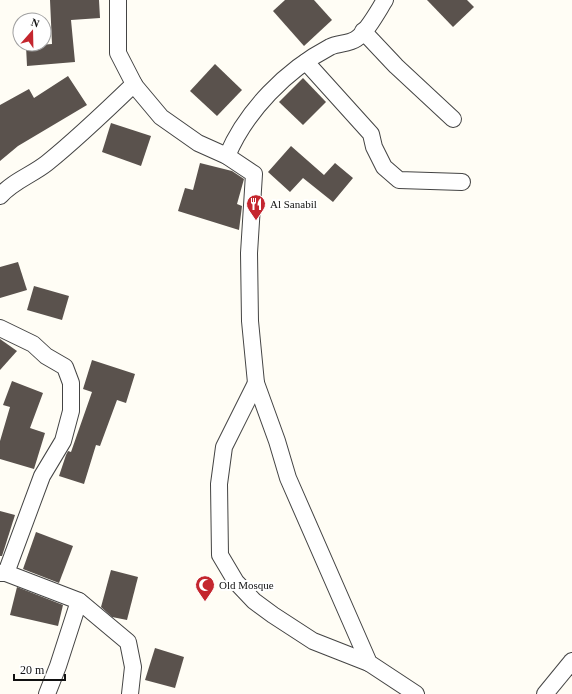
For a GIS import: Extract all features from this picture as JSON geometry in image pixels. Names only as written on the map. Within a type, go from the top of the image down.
[{"type":"street","points":[[118,0],[118,53],[134,84],[161,117],[198,143],[227,156],[254,174],[249,253],[250,321],[256,383],[277,441],[288,478],[369,663]]},
{"type":"street","points":[[227,156],[235,137],[252,113],[288,75],[330,46],[356,39],[374,18],[385,0]]},
{"type":"street","points":[[363,31],[396,66],[453,119]]},
{"type":"street","points":[[306,62],[371,134],[374,147],[384,167],[399,180],[462,182]]},
{"type":"street","points":[[0,196],[6,189],[45,165],[70,144],[134,84]]},
{"type":"street","points":[[0,328],[33,344],[46,356],[65,367],[71,383],[71,411],[63,441],[42,476],[3,573],[79,601],[128,642],[133,667],[130,694]]},
{"type":"street","points":[[256,383],[224,447],[220,484],[220,555],[236,582],[254,601],[273,615],[313,641],[369,663],[397,688],[416,694]]},
{"type":"street","points":[[47,694],[58,666],[79,601]]},
{"type":"street","points":[[545,694],[567,673],[572,661]]},
{"type":"building","points":[[50,0],[99,0],[100,18],[71,20],[75,62],[27,66],[26,52],[52,52],[52,12],[51,12]]},
{"type":"building","points":[[285,0],[314,0],[332,20],[304,46],[273,11]]},
{"type":"building","points":[[427,0],[467,0],[474,7],[453,27]]},
{"type":"building","points":[[215,64],[242,90],[217,116],[190,91]]},
{"type":"building","points":[[68,76],[87,105],[18,146],[0,161],[0,105],[29,89],[34,98]]},
{"type":"building","points":[[303,78],[326,102],[303,125],[279,102]]},
{"type":"building","points":[[111,123],[151,136],[141,166],[102,152]]},
{"type":"building","points":[[291,146],[324,175],[335,163],[353,178],[333,202],[303,178],[290,192],[268,172]]},
{"type":"building","points":[[200,163],[232,171],[244,179],[237,204],[242,206],[239,230],[178,211],[185,188],[193,190]]},
{"type":"building","points":[[18,262],[27,290],[0,298],[0,267]]},
{"type":"building","points":[[34,286],[69,296],[62,320],[27,310]]},
{"type":"building","points":[[0,339],[17,351],[0,370]]},
{"type":"building","points":[[92,360],[135,374],[126,403],[117,400],[100,446],[96,445],[84,484],[59,476],[68,451],[71,452],[92,392],[83,389]]},
{"type":"building","points":[[12,381],[43,393],[30,428],[45,433],[34,469],[0,459],[0,441],[10,407],[3,405]]},
{"type":"building","points":[[0,511],[15,515],[2,556],[0,556]]},
{"type":"building","points":[[36,532],[73,546],[59,583],[23,569]]},
{"type":"building","points":[[111,570],[138,577],[127,620],[112,617],[101,607]]},
{"type":"building","points":[[17,587],[63,605],[58,626],[10,615]]},
{"type":"building","points":[[155,648],[184,657],[175,688],[145,680]]},
{"type":"place","name":"Al Sanabil","points":[[256,221]]},
{"type":"place","name":"Old Mosque","points":[[205,602]]}]
